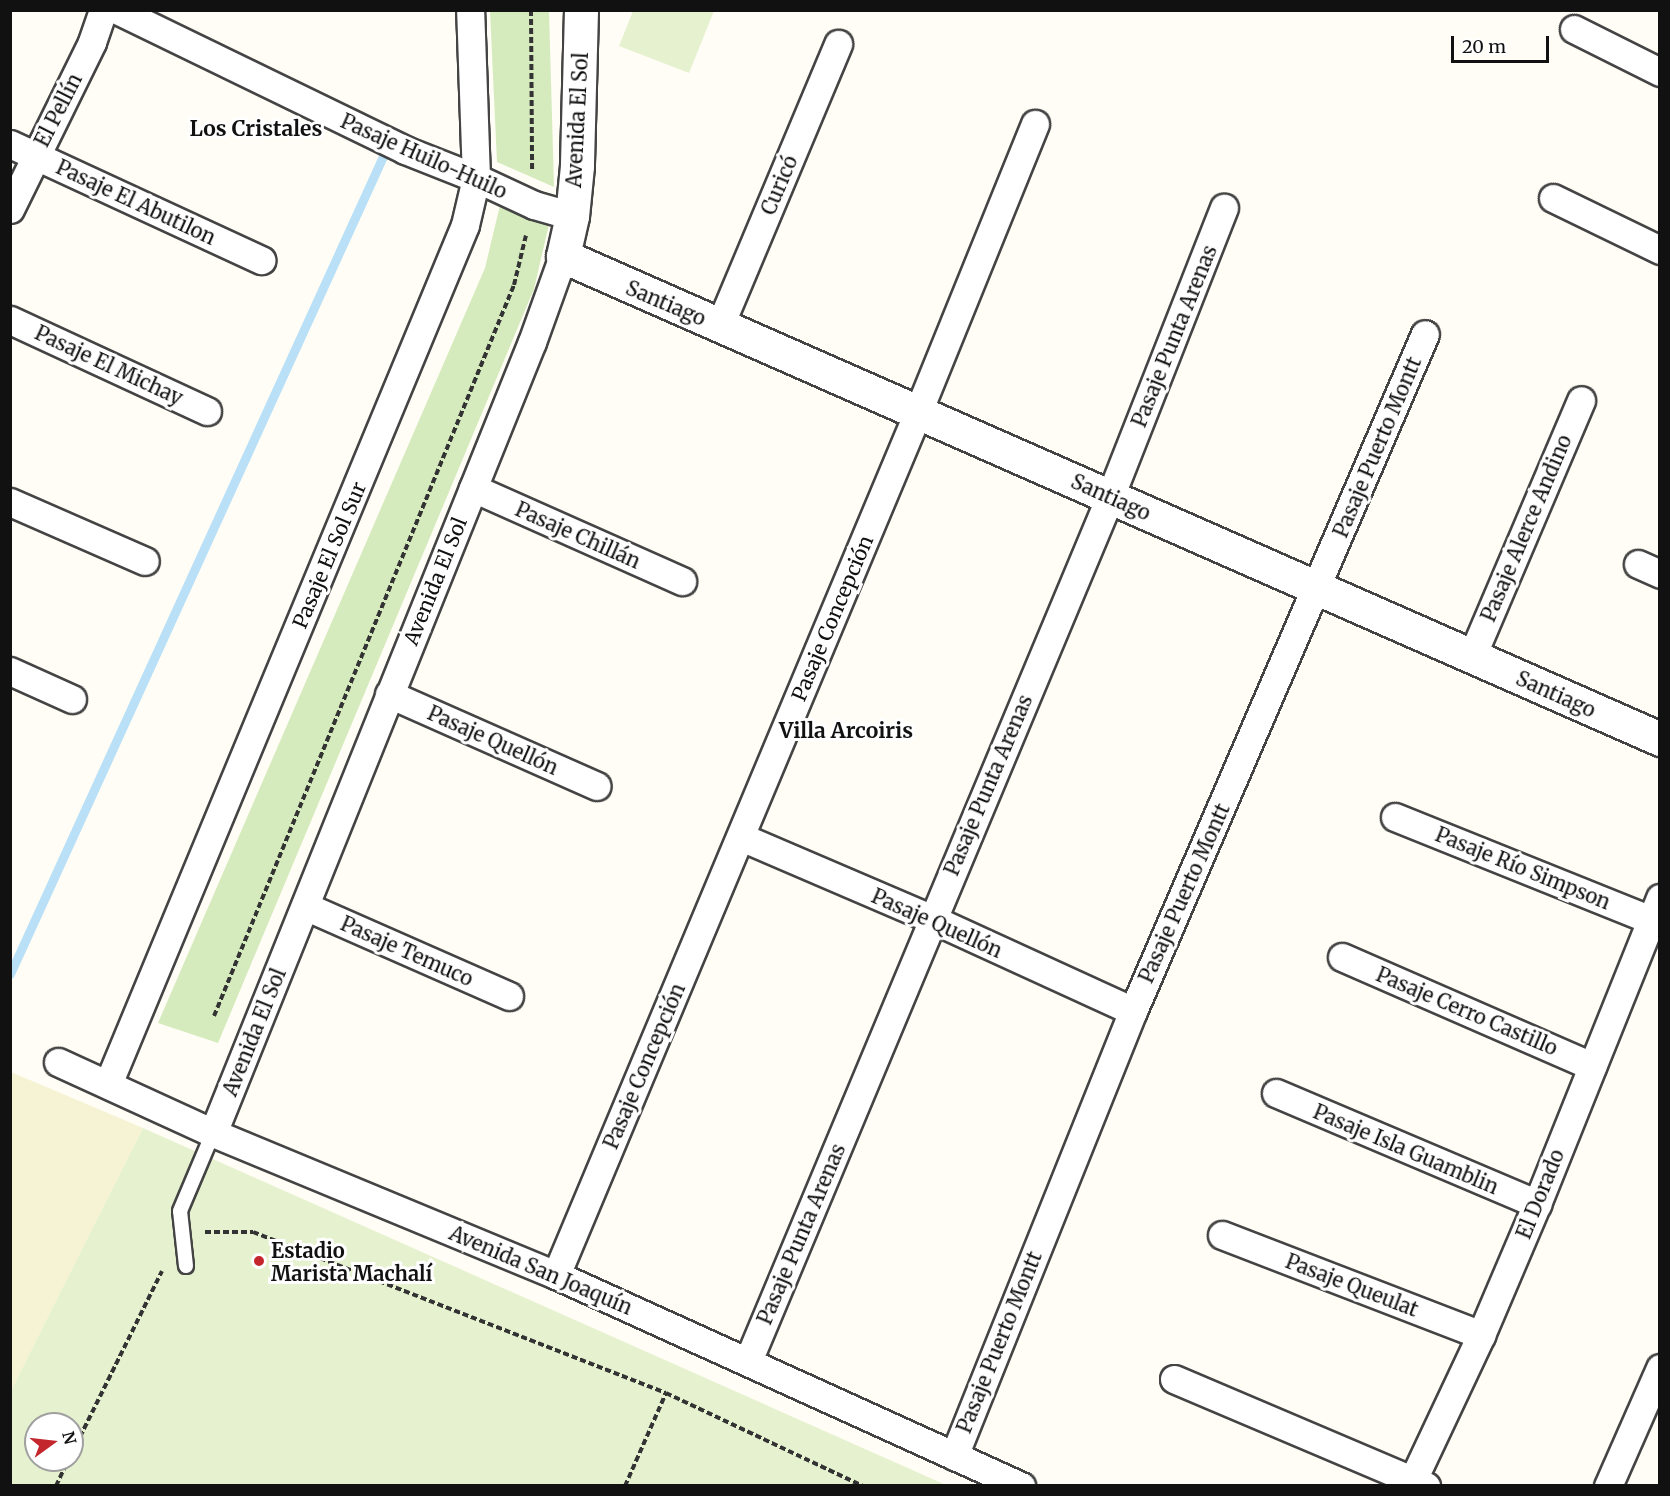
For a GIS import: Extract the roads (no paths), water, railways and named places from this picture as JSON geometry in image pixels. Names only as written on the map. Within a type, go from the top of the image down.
[{"type":"street","name":"El Pellín","points":[[10,209],[92,42],[103,10]]},
{"type":"street","name":"Pasaje Huilo-Huilo","points":[[117,10],[405,150],[476,178],[534,205],[572,216]]},
{"type":"street","name":"Pasaje El Sol Sur","points":[[108,1084],[465,225],[476,178],[470,10]]},
{"type":"street","name":"Avenida El Sol","points":[[213,1133],[532,342],[563,256],[572,216],[577,166],[581,10]]},
{"type":"street","points":[[1574,29],[1659,72]]},
{"type":"street","name":"Curicó","points":[[720,326],[838,44]]},
{"type":"street","name":"Pasaje Concepción","points":[[556,1275],[918,412],[1035,124]]},
{"type":"street","name":"Pasaje El Abutilon","points":[[10,144],[261,260]]},
{"type":"street","points":[[1553,198],[1659,250]]},
{"type":"street","name":"Pasaje Punta Arenas","points":[[748,1361],[1110,497],[1224,208]]},
{"type":"street","name":"Santiago","points":[[563,256],[1659,740]]},
{"type":"street","name":"Pasaje El Michay","points":[[10,320],[207,411]]},
{"type":"street","name":"Pasaje Puerto Montt","points":[[954,1456],[1132,1011],[1425,334]]},
{"type":"street","name":"Pasaje Alerce Andino","points":[[1472,656],[1581,400]]},
{"type":"street","name":"Pasaje Chillán","points":[[473,488],[682,581]]},
{"type":"street","points":[[10,502],[145,561]]},
{"type":"street","points":[[10,671],[72,699]]},
{"type":"street","name":"Pasaje Quellón","points":[[389,694],[597,786]]},
{"type":"street","name":"Pasaje Río Simpson","points":[[1395,817],[1655,909]]},
{"type":"street","name":"Pasaje Quellón","points":[[741,837],[932,919],[1132,1011]]},
{"type":"street","name":"Pasaje Temuco","points":[[305,906],[509,996]]},
{"type":"street","name":"El Dorado","points":[[1416,1484],[1537,1204],[1655,909]]},
{"type":"street","name":"Pasaje Cerro Castillo","points":[[1342,957],[1592,1066]]},
{"type":"street","name":"Avenida San Joaquín","points":[[58,1062],[213,1133],[556,1275],[1021,1485]]},
{"type":"street","name":"Pasaje Isla Guamblin","points":[[1276,1093],[1537,1204]]},
{"type":"street","name":"Pasaje Queulat","points":[[1222,1235],[1481,1335]]},
{"type":"street","points":[[1608,1485],[1659,1368]]},
{"type":"street","points":[[1174,1379],[1416,1484]]},
{"type":"lane","points":[[186,1266],[180,1211],[213,1133]]},
{"type":"waterway","points":[[10,974],[385,152]]},
{"type":"place","name":"Estadio Marista Machalí","points":[[259,1261]]},
{"type":"district","name":"Los Cristales","points":[[256,129]]},
{"type":"district","name":"Villa Arcoiris","points":[[846,731]]}]
